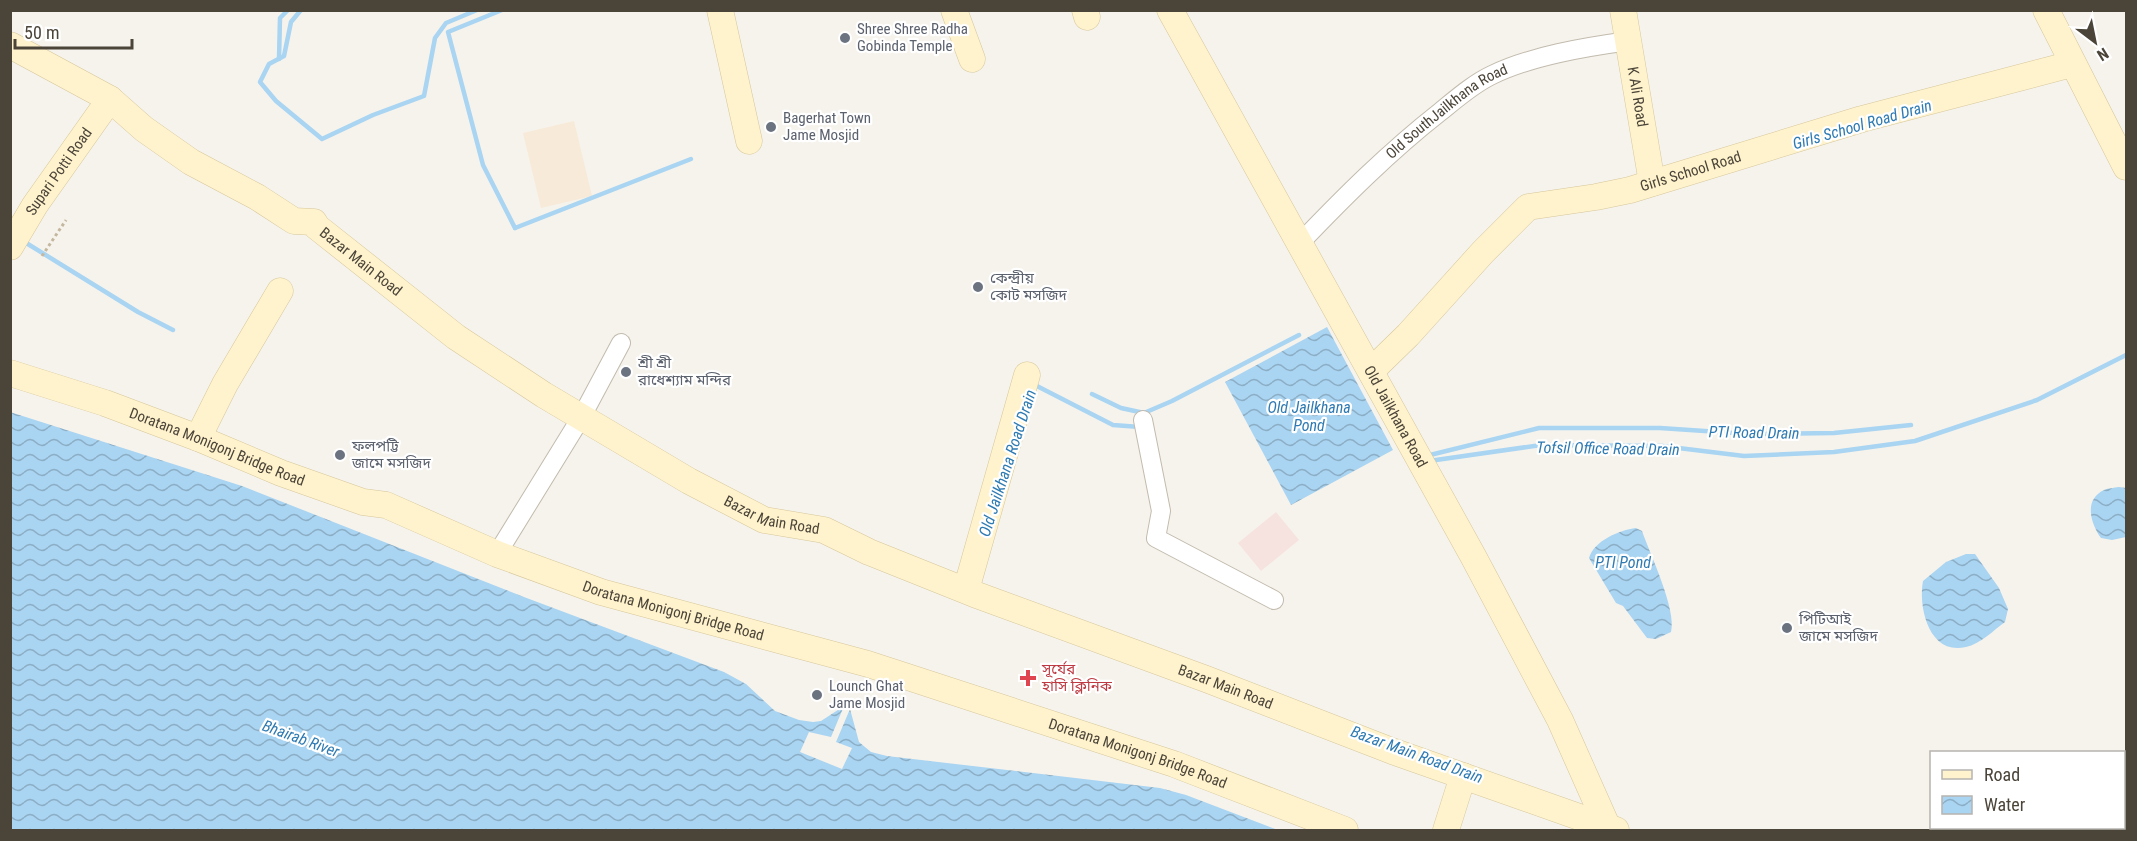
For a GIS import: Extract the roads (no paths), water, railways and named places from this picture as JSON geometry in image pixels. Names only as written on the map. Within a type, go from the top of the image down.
[{"type":"street","points":[[720,10],[749,141]]},
{"type":"street","points":[[954,10],[972,59]]},
{"type":"street","name":"Old Jailkhana Road","points":[[1170,10],[1457,526],[1560,720],[1612,829]]},
{"type":"street","name":"K Ali Road","points":[[1623,10],[1652,183]]},
{"type":"street","points":[[2046,10],[2072,64],[2117,127],[2127,167]]},
{"type":"street","name":"Old SouthJailkhana Road","points":[[1300,243],[1404,140],[1460,95],[1491,75],[1543,57],[1629,41]]},
{"type":"street","name":"Bazar Main Road","points":[[10,45],[110,99],[144,129],[191,162],[257,197],[294,221],[314,222],[317,227],[456,337],[544,394],[689,481],[764,520],[824,530],[869,552],[966,590],[1463,776],[1612,829]]},
{"type":"street","name":"Girls School Road","points":[[1371,371],[1408,335],[1483,252],[1528,207],[1596,197],[1652,183],[1862,119],[2072,64]]},
{"type":"street","name":"Supari Potti Road","points":[[10,247],[35,205],[110,99]]},
{"type":"street","points":[[198,438],[225,384],[279,291]]},
{"type":"street","points":[[497,554],[582,416],[621,343]]},
{"type":"street","name":"Doratana Monigonj Bridge Road","points":[[10,373],[105,403],[198,438],[281,473],[363,502],[386,505],[497,554],[601,592],[880,668],[1174,764],[1345,831]]},
{"type":"street","points":[[966,590],[1027,375]]},
{"type":"street","points":[[1143,420],[1161,511],[1156,538],[1274,600]]},
{"type":"street","points":[[1446,831],[1463,776]]},
{"type":"water","name":"Old Jailkhana Pond","points":[[1327,327],[1393,450],[1291,505],[1225,382]]},
{"type":"water","name":"Bhairab River","points":[[10,412],[242,486],[524,597],[724,672],[746,684],[775,711],[799,720],[821,721],[844,706],[850,709],[859,742],[871,752],[887,756],[1160,788],[1186,795],[1278,830],[11,830]]},
{"type":"water","points":[[2126,488],[2126,537],[2112,540],[2101,538],[2092,519],[2093,500],[2104,490]]},
{"type":"water","name":"PTI Pond","points":[[1636,528],[1642,531],[1667,596],[1670,610],[1671,632],[1656,639],[1647,638],[1623,606],[1616,603],[1589,558],[1596,546],[1608,537]]},
{"type":"water","points":[[1966,554],[1975,554],[1999,588],[2008,609],[2005,622],[1987,636],[1966,647],[1953,648],[1943,644],[1935,637],[1929,627],[1922,604],[1923,581],[1946,562]]},
{"type":"waterway","points":[[279,59],[280,18],[288,10]]},
{"type":"waterway","points":[[301,10],[291,22],[284,56],[269,64],[260,82],[276,101],[322,139],[373,115],[424,96],[435,38],[446,23],[477,10]]},
{"type":"waterway","points":[[502,10],[448,32],[483,165],[515,228]]},
{"type":"waterway","points":[[515,228],[691,159]]},
{"type":"waterway","points":[[23,241],[138,312],[173,330]]},
{"type":"waterway","name":"Old Jailkhana Road Drain","points":[[1092,394],[1121,408],[1144,413],[1172,401],[1299,335]]},
{"type":"waterway","name":"Tofsil Office Road Drain","points":[[1429,461],[1541,445],[1662,446],[1744,456],[1834,452],[1915,441],[2037,400],[2126,355]]},
{"type":"waterway","name":"Old Jailkhana Road Drain","points":[[1033,384],[1113,425],[1140,427]]},
{"type":"waterway","name":"PTI Road Drain","points":[[1426,456],[1539,428],[1660,428],[1749,434],[1834,433],[1911,425]]},
{"type":"place","name":"Shree Shree Radha Gobinda Temple","points":[[845,38]]},
{"type":"place","name":"Bagerhat Town Jame Mosjid","points":[[771,127]]},
{"type":"place","name":"কেন্দ্রীয় কোট মসজিদ","points":[[978,287]]},
{"type":"place","name":"শ্রী শ্রী রাধেশ্যাম মন্দির","points":[[626,372]]},
{"type":"place","name":"ফলপট্টি জামে মসজিদ","points":[[340,455]]},
{"type":"place","name":"পিটিআই জামে মসজিদ","points":[[1787,628]]},
{"type":"place","name":"সূর্যের হাসি ক্লিনিক","points":[[1028,678]]},
{"type":"place","name":"Lounch Ghat Jame Mosjid","points":[[817,695]]},
{"type":"water label","name":"Girls School Road Drain","points":[[1862,124]]},
{"type":"water label","name":"Bazar Main Road Drain","points":[[1417,754]]}]
